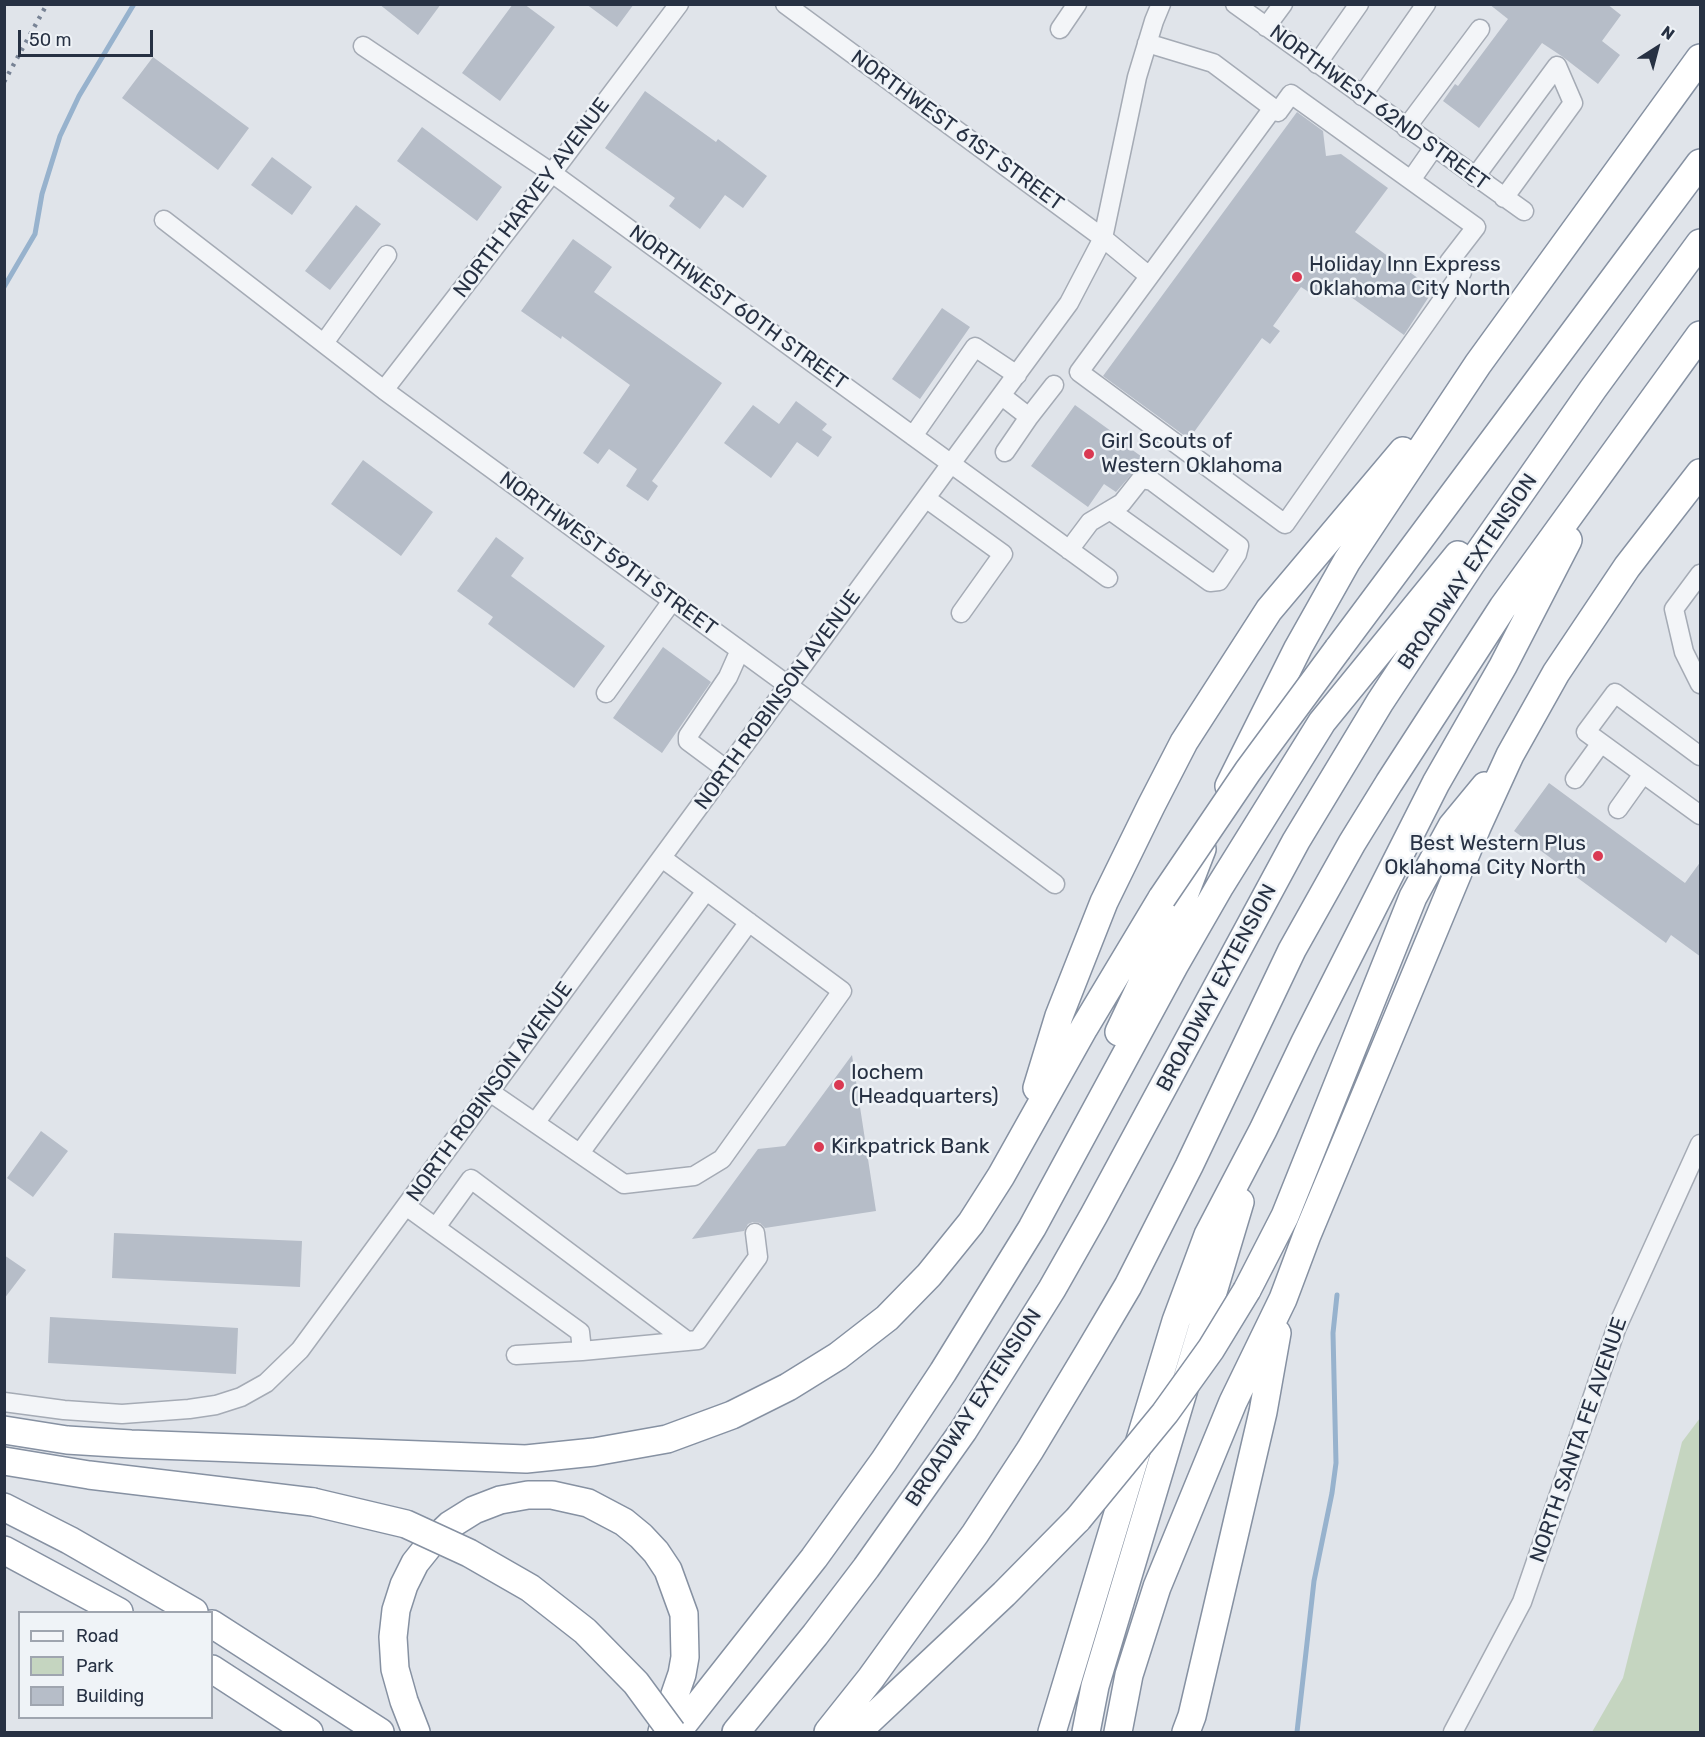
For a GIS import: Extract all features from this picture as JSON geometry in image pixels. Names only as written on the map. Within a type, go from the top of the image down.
[{"type":"highway","points":[[1060,1178],[1120,1031],[1185,893],[1218,808],[1262,718],[1347,561],[1478,364],[1701,58]]},
{"type":"highway","points":[[4,1430],[67,1440],[131,1444],[526,1459],[594,1452],[667,1438],[732,1415],[788,1387],[838,1356],[887,1318],[929,1275],[971,1223],[1162,898],[1248,771],[1701,163]]},
{"type":"highway","name":"BROADWAY EXTENSION","points":[[736,1732],[866,1568],[957,1439],[1008,1360],[1094,1215],[1285,861],[1337,770],[1424,632],[1593,389],[1701,243]]},
{"type":"highway","points":[[828,1732],[872,1678],[975,1534],[1036,1440],[1128,1286],[1189,1166],[1292,950],[1352,843],[1477,645],[1609,458],[1701,335]]},
{"type":"highway","points":[[1020,1140],[1059,1016],[1104,902],[1184,742],[1269,610],[1478,364]]},
{"type":"highway","points":[[677,1732],[814,1558],[884,1461],[993,1294],[1060,1178],[1174,966],[1220,886],[1322,722],[1593,389]]},
{"type":"highway","points":[[1052,1732],[1176,1321],[1208,1235],[1263,1130],[1436,783],[1503,666],[1609,458]]},
{"type":"highway","points":[[1118,1732],[1129,1675],[1157,1587],[1233,1402],[1283,1299],[1307,1235],[1446,899],[1510,755],[1556,673],[1588,622],[1633,558],[1701,472]]},
{"type":"highway","points":[[856,1732],[1004,1594],[1078,1520],[1165,1413],[1211,1348],[1247,1290],[1285,1216],[1413,897],[1452,826],[1510,755]]},
{"type":"highway","points":[[1086,1732],[1095,1686],[1226,1243],[1263,1130]]},
{"type":"highway","points":[[1186,1732],[1263,1412],[1283,1299]]},
{"type":"highway","points":[[4,1461],[89,1475],[313,1502],[406,1524],[469,1553],[530,1588],[585,1631],[636,1683],[672,1732]]},
{"type":"highway","points":[[416,1732],[395,1669],[393,1636],[396,1610],[404,1585],[415,1563],[431,1543],[450,1526],[474,1510],[500,1500],[540,1495],[570,1498],[606,1511],[642,1536],[668,1570],[684,1614],[685,1657],[680,1681],[662,1732]]},
{"type":"highway","points":[[4,1507],[80,1546],[192,1611]]},
{"type":"highway","points":[[4,1550],[117,1611]]},
{"type":"highway","points":[[213,1625],[380,1732]]},
{"type":"highway","points":[[213,1670],[309,1732]]},
{"type":"street","name":"NORTH HARVEY AVENUE","points":[[384,390],[679,4]]},
{"type":"street","name":"NORTHWEST 61ST STREET","points":[[785,4],[1103,238],[1149,276]]},
{"type":"street","points":[[1060,29],[1077,4]]},
{"type":"street","name":"NORTH ROBINSON AVENUE","points":[[4,1402],[63,1410],[122,1414],[216,1405],[241,1397],[266,1383],[300,1350],[1069,303],[1103,238],[1137,77],[1161,4]]},
{"type":"street","name":"NORTHWEST 62ND STREET","points":[[1235,4],[1524,211]]},
{"type":"street","points":[[1266,27],[1282,4]]},
{"type":"street","points":[[1317,64],[1359,4]]},
{"type":"street","points":[[1362,96],[1426,4]]},
{"type":"street","points":[[1406,128],[1480,29]]},
{"type":"street","points":[[1147,43],[1213,63],[1273,108],[1278,112],[1291,94],[1476,227],[1449,262],[1462,272],[1285,524],[1079,372],[1273,108]]},
{"type":"street","name":"NORTHWEST 60TH STREET","points":[[363,46],[552,173],[1108,578]]},
{"type":"street","points":[[1475,177],[1557,66],[1574,103],[1504,198]]},
{"type":"street","points":[[1411,180],[1434,147]]},
{"type":"street","name":"NORTHWEST 59TH STREET","points":[[164,220],[384,390],[1055,884]]},
{"type":"street","points":[[324,344],[387,255]]},
{"type":"street","points":[[914,436],[975,347],[1017,375]]},
{"type":"street","points":[[1005,452],[1054,385]]},
{"type":"street","points":[[1002,396],[1029,417]]},
{"type":"street","points":[[1069,550],[1090,522],[1111,511],[1122,502],[1141,479],[1152,481],[1239,546],[1237,554],[1219,581],[1210,582],[1111,511]]},
{"type":"street","points":[[927,499],[1003,554],[961,613]]},
{"type":"street","points":[[1701,574],[1674,609],[1683,652],[1701,684]]},
{"type":"street","points":[[606,693],[672,601]]},
{"type":"street","points":[[727,770],[688,741],[688,736],[728,677],[740,650]]},
{"type":"street","points":[[1701,756],[1615,693],[1586,732],[1701,815]]},
{"type":"street","points":[[1575,779],[1601,743]]},
{"type":"street","points":[[1618,809],[1643,774]]},
{"type":"street","points":[[490,1092],[624,1184],[694,1176],[722,1159],[842,991],[662,858]]},
{"type":"street","points":[[536,1123],[706,891]]},
{"type":"street","points":[[580,1153],[749,922]]},
{"type":"street","name":"NORTH SANTA FE AVENUE","points":[[1453,1732],[1522,1602],[1616,1329],[1701,1144]]},
{"type":"street","points":[[436,1227],[471,1179],[687,1341]]},
{"type":"street","points":[[406,1206],[580,1332],[582,1351]]},
{"type":"street","points":[[516,1355],[698,1340],[758,1257],[755,1233]]},
{"type":"green space","points":[[1700,1418],[1700,1732],[1592,1732],[1623,1678],[1682,1442]]},
{"type":"building","points":[[379,4],[441,4],[418,35]]},
{"type":"building","points":[[513,4],[524,4],[555,27],[500,101],[462,73]]},
{"type":"building","points":[[586,4],[634,4],[617,27]]},
{"type":"building","points":[[1489,4],[1607,4],[1621,15],[1602,41],[1620,55],[1598,84],[1542,43],[1479,128],[1443,101],[1455,84],[1458,86],[1508,19]]},
{"type":"building","points":[[153,57],[249,128],[218,170],[122,98]]},
{"type":"building","points":[[645,91],[716,142],[718,139],[767,176],[743,208],[725,195],[700,229],[669,206],[675,198],[605,148]]},
{"type":"building","name":"Holiday Inn Express Oklahoma City North","points":[[1297,112],[1323,131],[1326,156],[1341,154],[1388,188],[1355,232],[1430,287],[1426,292],[1430,295],[1404,335],[1330,282],[1318,298],[1301,287],[1273,326],[1280,331],[1270,344],[1262,338],[1189,439],[1103,376]]},
{"type":"building","points":[[422,127],[502,187],[477,221],[397,161]]},
{"type":"building","points":[[272,157],[312,187],[292,215],[251,185]]},
{"type":"building","points":[[356,205],[381,224],[330,290],[305,271]]},
{"type":"building","points":[[573,239],[612,267],[594,292],[722,383],[652,481],[658,486],[648,501],[626,486],[637,469],[609,449],[598,464],[583,453],[630,385],[562,336],[561,339],[521,311]]},
{"type":"building","points":[[942,308],[970,327],[920,399],[892,379]]},
{"type":"building","points":[[796,401],[827,424],[822,430],[832,437],[818,457],[797,442],[771,478],[724,443],[753,405],[779,424]]},
{"type":"building","name":"Girl Scouts of Western Oklahoma","points":[[1075,405],[1133,447],[1131,449],[1145,459],[1116,492],[1104,484],[1088,507],[1031,466]]},
{"type":"building","points":[[363,460],[433,512],[401,556],[331,504]]},
{"type":"building","points":[[496,537],[524,558],[511,576],[605,646],[574,688],[488,624],[493,617],[457,591]]},
{"type":"building","points":[[663,647],[711,682],[662,753],[613,718]]},
{"type":"building","name":"Best Western Plus Oklahoma City North","points":[[1549,783],[1685,883],[1701,861],[1701,957],[1671,935],[1666,943],[1514,831]]},
{"type":"building","name":"Kirkpatrick Bank","points":[[852,1055],[876,1211],[765,1228],[760,1223],[753,1222],[748,1224],[744,1231],[692,1239],[758,1149],[785,1146]]},
{"type":"building","points":[[41,1131],[68,1151],[33,1197],[7,1178]]},
{"type":"building","points":[[114,1233],[302,1241],[300,1287],[112,1278]]},
{"type":"building","points":[[4,1255],[26,1270],[4,1299]]},
{"type":"building","points":[[50,1317],[238,1328],[236,1374],[48,1363]]},
{"type":"waterway","points":[[4,287],[35,234],[42,194],[60,136],[79,96],[134,4]]},
{"type":"waterway","points":[[1297,1732],[1314,1581],[1336,1463],[1333,1333],[1337,1295]]},
{"type":"railway","points":[[4,82],[47,4]]},
{"type":"place","name":"Holiday Inn Express Oklahoma City North","points":[[1297,277]]},
{"type":"place","name":"Girl Scouts of Western Oklahoma","points":[[1089,454]]},
{"type":"place","name":"Best Western Plus Oklahoma City North","points":[[1598,856]]},
{"type":"place","name":"Iochem (Headquarters)","points":[[839,1085]]},
{"type":"place","name":"Kirkpatrick Bank","points":[[819,1147]]}]
